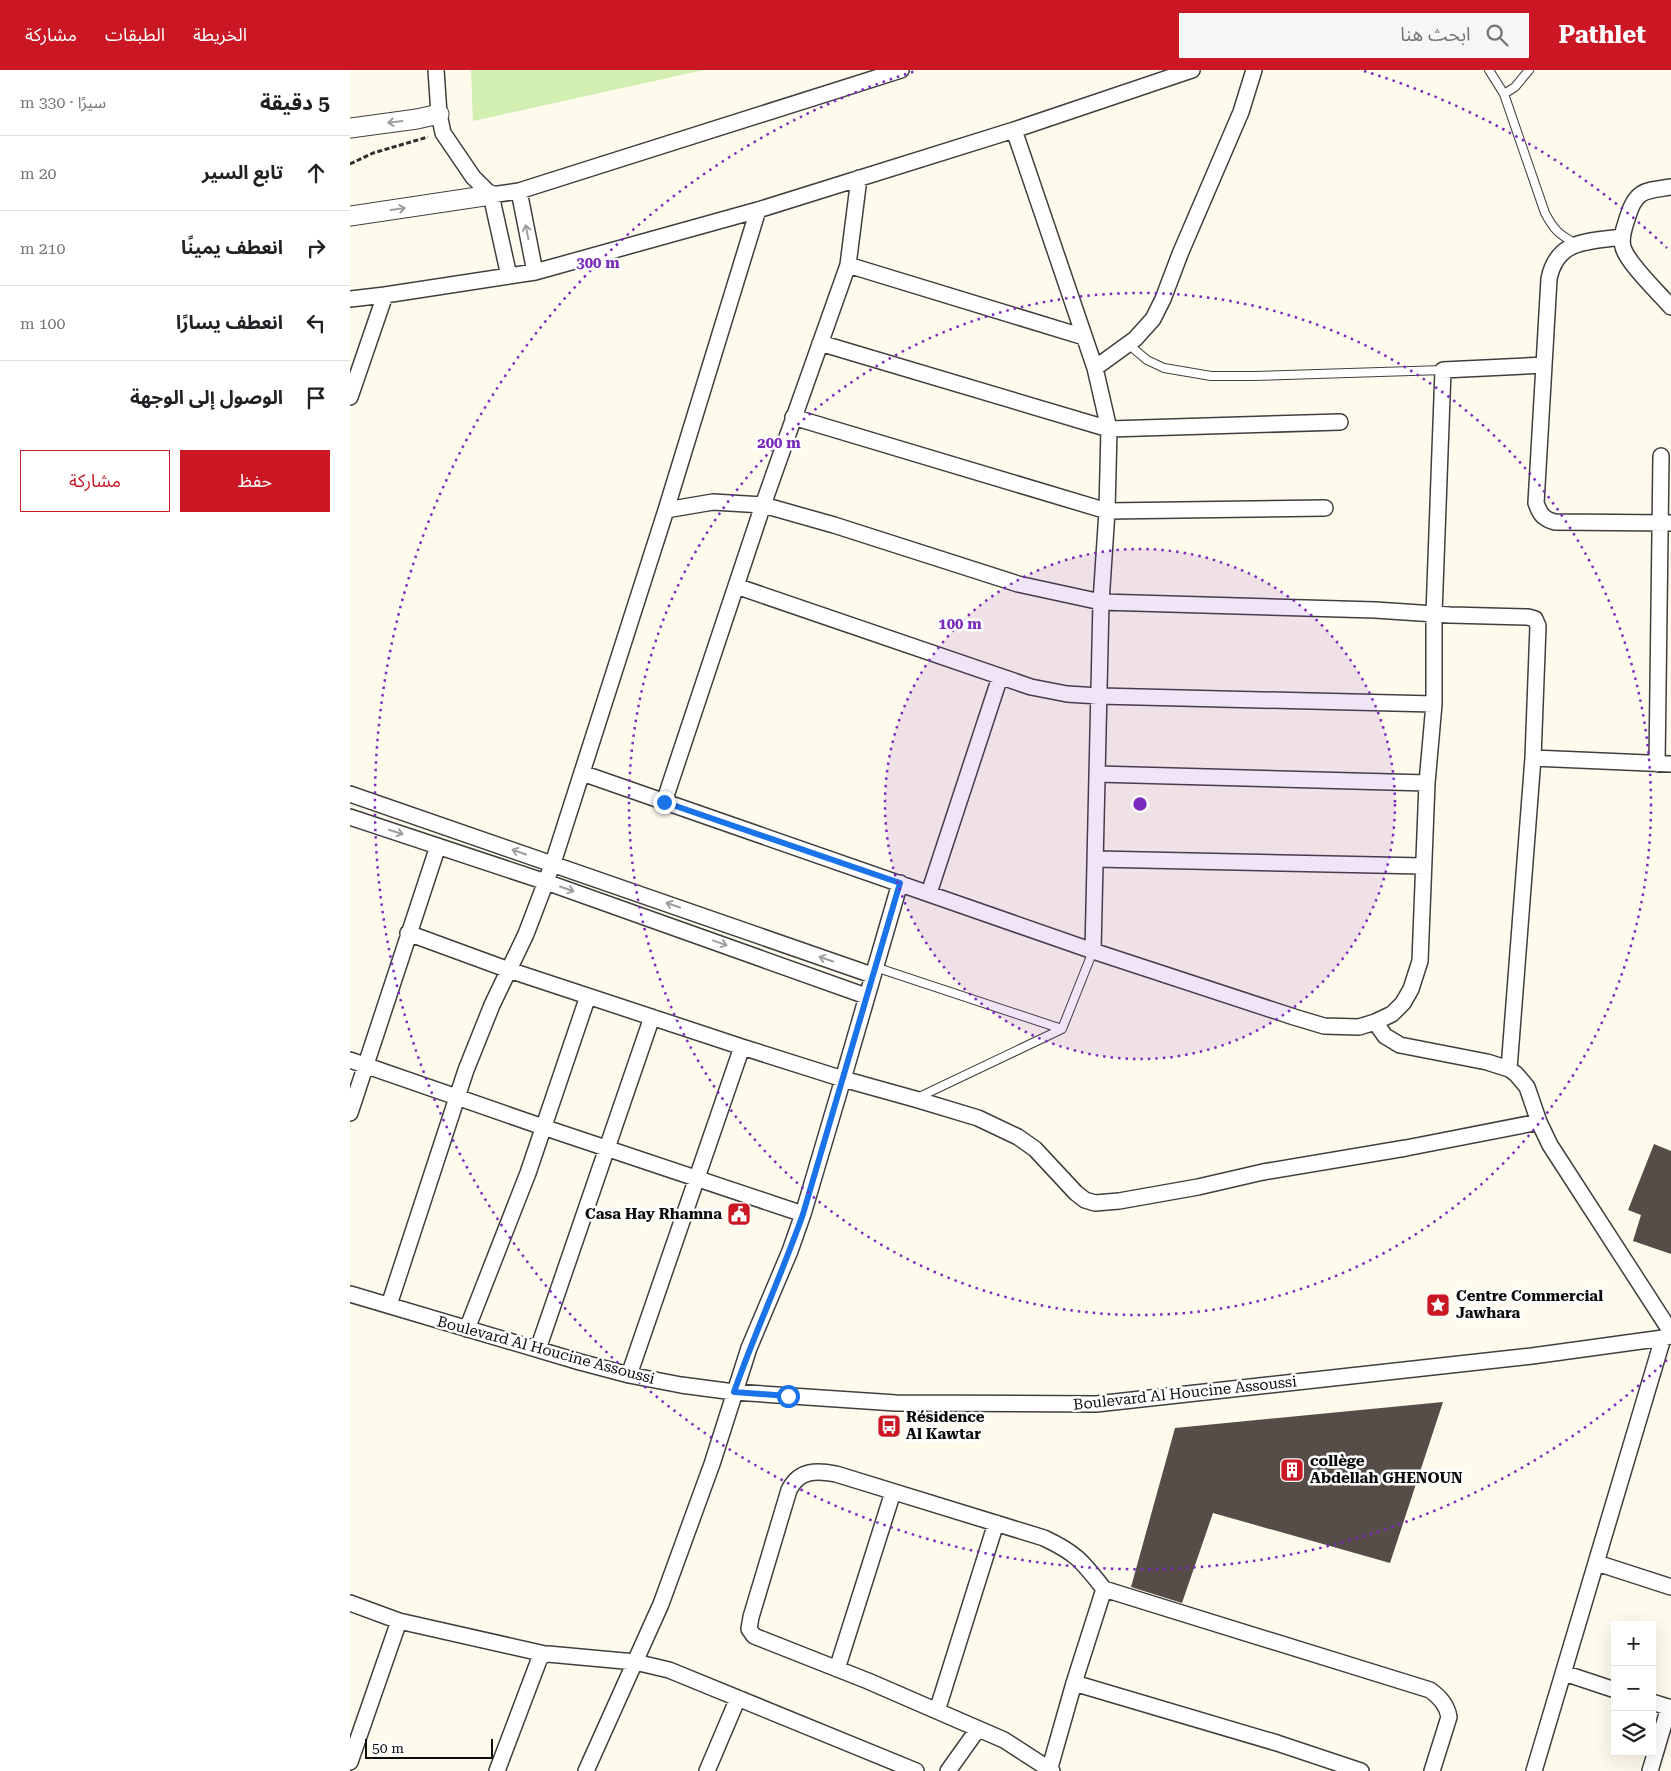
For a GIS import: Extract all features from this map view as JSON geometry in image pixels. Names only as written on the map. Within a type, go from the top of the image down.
[{"type":"street","points":[[436,70],[439,114],[443,133],[473,177],[492,195],[509,276]]},
{"type":"street","points":[[350,216],[519,191],[901,70]]},
{"type":"street","points":[[350,299],[535,272],[758,210],[1014,130],[1192,70]]},
{"type":"street","points":[[1095,368],[1135,338],[1153,318],[1163,299],[1180,254],[1241,112],[1254,70]]},
{"type":"street","points":[[350,128],[439,114]]},
{"type":"street","points":[[1014,130],[1095,368],[1110,429],[1101,602],[1094,951]]},
{"type":"street","points":[[664,802],[793,417],[848,265],[859,178]]},
{"type":"street","points":[[1671,187],[1643,192],[1636,197],[1631,204],[1622,237],[1623,246],[1628,258],[1671,307]]},
{"type":"street","points":[[519,191],[535,272]]},
{"type":"street","points":[[389,1305],[457,1097],[492,1005],[526,934],[553,863],[666,510],[758,210]]},
{"type":"street","points":[[1622,237],[1577,244],[1565,249],[1557,257],[1551,268],[1536,503],[1540,514],[1546,519],[1555,522],[1665,523]]},
{"type":"street","points":[[848,265],[1084,337]]},
{"type":"street","points":[[350,397],[386,295]]},
{"type":"street","points":[[820,342],[1110,429],[1340,422]]},
{"type":"street","points":[[582,773],[1094,951],[1324,1026],[1359,1027],[1375,1022],[1392,1014],[1402,1003],[1416,976],[1420,961],[1427,783],[1434,704],[1434,614],[1443,370],[1544,365]]},
{"type":"street","points":[[793,417],[1107,511],[1325,508]]},
{"type":"street","points":[[1533,758],[1664,764],[1665,523],[1661,456]]},
{"type":"street","points":[[666,510],[713,502],[763,505],[834,525],[1018,584],[1101,602],[1365,610],[1528,617],[1534,619],[1538,626],[1533,758],[1509,1069]]},
{"type":"street","points":[[736,586],[1000,678],[1052,692],[1099,696],[1434,704]]},
{"type":"street","points":[[930,893],[1000,678]]},
{"type":"street","points":[[1097,774],[1427,783]]},
{"type":"street","points":[[350,794],[873,971]]},
{"type":"street","points":[[350,817],[546,882],[866,996]]},
{"type":"street","points":[[350,1113],[438,846]]},
{"type":"street","points":[[1096,859],[1423,866]]},
{"type":"street","points":[[586,1771],[661,1604],[712,1464],[749,1348],[790,1251],[803,1214],[900,883]]},
{"type":"street","points":[[408,933],[509,970],[742,1047],[843,1079],[978,1118],[1018,1137],[1036,1149],[1076,1194],[1085,1200],[1095,1203],[1119,1201],[1198,1187],[1263,1172],[1406,1148],[1539,1122]]},
{"type":"street","points":[[468,1329],[544,1127],[588,996]]},
{"type":"street","points":[[538,1349],[652,1017]]},
{"type":"street","points":[[1375,1022],[1385,1036],[1400,1045],[1487,1062],[1509,1069],[1522,1079],[1550,1145],[1668,1335],[1534,1771]]},
{"type":"street","points":[[629,1375],[742,1047]]},
{"type":"street","points":[[350,1060],[803,1214]]},
{"type":"street","name":"Boulevard Al Houcine Assoussi","points":[[350,1294],[629,1375],[681,1385],[734,1392],[896,1403],[1096,1404],[1532,1356],[1668,1335]]},
{"type":"street","points":[[1104,1589],[1074,1683],[1050,1771],[1018,1748],[978,1729],[837,1668],[760,1639],[754,1636],[749,1629],[749,1623],[775,1535],[792,1485],[807,1472],[820,1471],[836,1474],[1044,1538],[1064,1547],[1077,1556],[1104,1589],[1430,1690],[1440,1698],[1448,1711],[1449,1717],[1432,1771]]},
{"type":"street","points":[[837,1668],[893,1492]]},
{"type":"street","points":[[937,1711],[996,1524]]},
{"type":"street","points":[[1597,1563],[1671,1587]]},
{"type":"street","points":[[350,1603],[399,1621],[545,1654],[567,1654],[635,1662],[669,1670],[916,1771]]},
{"type":"street","points":[[350,1762],[399,1621]]},
{"type":"street","points":[[497,1771],[539,1660],[545,1654]]},
{"type":"street","points":[[1564,1673],[1611,1689]]},
{"type":"street","points":[[1074,1683],[1277,1743],[1361,1771]]},
{"type":"street","points":[[707,1771],[738,1698]]},
{"type":"street","points":[[1650,1771],[1670,1707],[1656,1703]]},
{"type":"street","points":[[948,1771],[978,1729]]},
{"type":"lane","points":[[1489,70],[1504,94],[1545,213],[1552,226],[1560,235],[1577,244]]},
{"type":"lane","points":[[1504,94],[1515,87],[1529,70]]},
{"type":"lane","points":[[1128,344],[1147,360],[1164,368],[1211,376],[1443,370]]},
{"type":"lane","points":[[915,1099],[1062,1029],[1094,951]]},
{"type":"lane","points":[[873,971],[1062,1029]]},
{"type":"path","points":[[350,164],[373,153],[443,133]]},
{"type":"green space","points":[[471,70],[704,70],[473,121]]},
{"type":"building","points":[[1654,1144],[1671,1151],[1671,1254],[1633,1241],[1641,1215],[1628,1210]]},
{"type":"building","name":"collège Abdellah GHENOUN","points":[[1443,1402],[1390,1563],[1213,1513],[1182,1603],[1131,1587],[1175,1428]]},
{"type":"place","name":"Casa Hay Rhamna","points":[[739,1214]]},
{"type":"place","name":"Centre Commercial Jawhara","points":[[1438,1305]]},
{"type":"place","name":"Résidence Al Kawtar","points":[[889,1426]]},
{"type":"place","name":"collège Abdellah GHENOUN","points":[[1292,1470]]},
{"type":"route","points":[[664,802],[900,883],[803,1214],[778,1281],[749,1348],[734,1392],[788,1396]]}]
